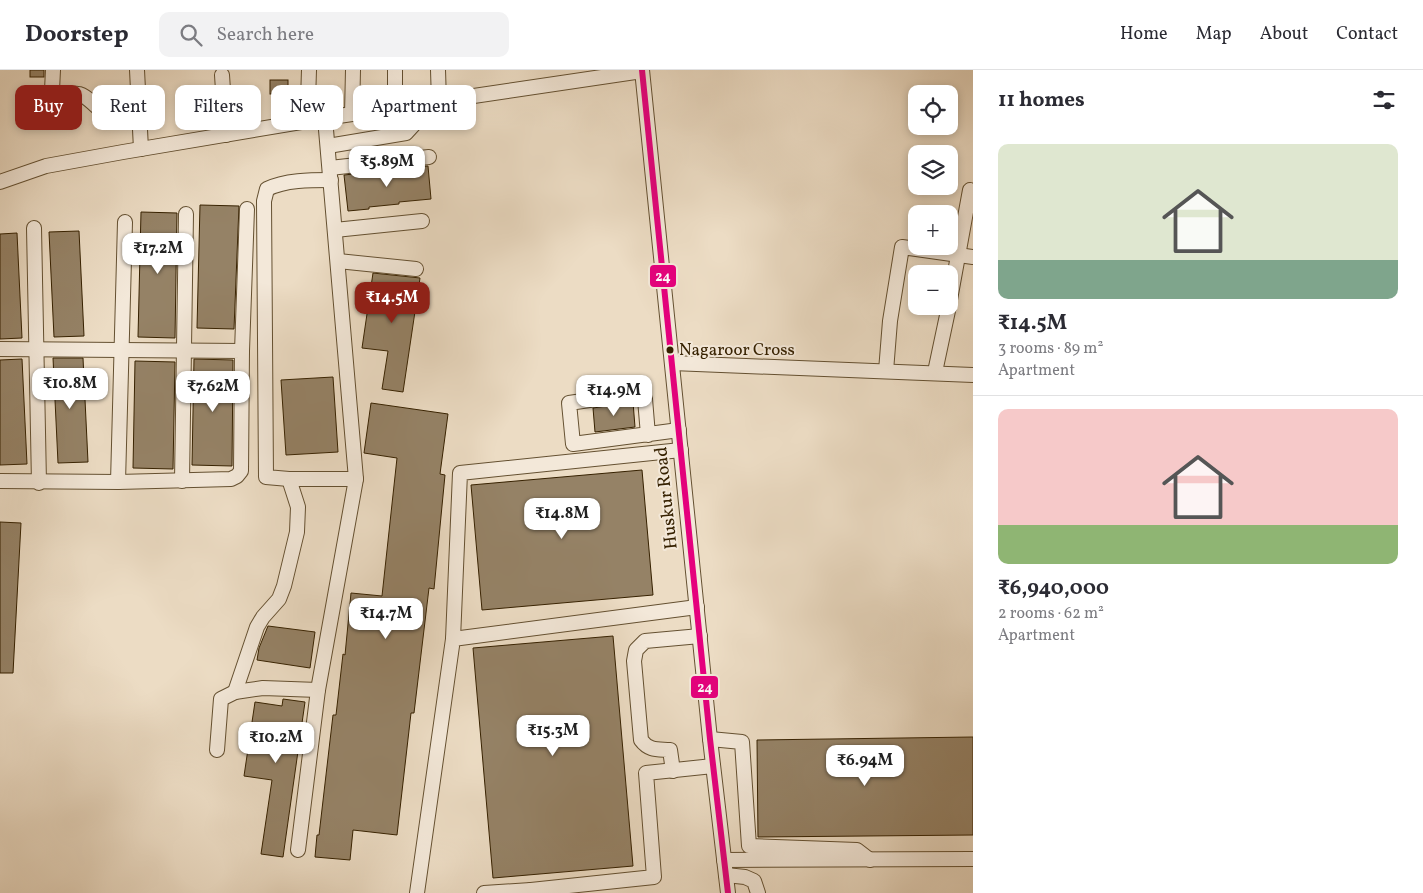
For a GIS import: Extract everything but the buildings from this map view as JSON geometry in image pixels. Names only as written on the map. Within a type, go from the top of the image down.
[{"type":"street","points":[[53,70],[52,90],[56,93],[77,94],[92,102]]},
{"type":"street","points":[[137,70],[138,85]]},
{"type":"street","points":[[309,70],[309,85]]},
{"type":"street","points":[[343,116],[352,114],[353,70]]},
{"type":"street","points":[[395,70],[395,85]]},
{"type":"street","points":[[435,85],[438,70]]},
{"type":"street","points":[[476,95],[642,70]]},
{"type":"street","name":"Huskur Road","points":[[642,70],[710,739],[728,893]]},
{"type":"street","points":[[222,75],[226,135]]},
{"type":"street","points":[[0,182],[46,166],[271,128]]},
{"type":"street","points":[[140,130],[141,149]]},
{"type":"street","points":[[298,850],[318,690],[356,479],[328,146],[322,130]]},
{"type":"street","points":[[328,146],[406,133],[409,130]]},
{"type":"street","points":[[356,479],[266,477],[264,201],[267,189],[276,184],[308,180],[330,174],[429,157]]},
{"type":"street","points":[[957,265],[970,190]]},
{"type":"street","points":[[0,481],[182,481],[231,479],[237,476],[241,471],[242,351],[247,209]]},
{"type":"street","points":[[182,481],[186,214]]},
{"type":"street","points":[[335,230],[422,220]]},
{"type":"street","points":[[118,482],[125,222]]},
{"type":"street","points":[[34,228],[39,482]]},
{"type":"street","points":[[886,371],[890,321],[902,247],[973,257]]},
{"type":"street","points":[[338,261],[416,269]]},
{"type":"street","points":[[936,372],[947,315]]},
{"type":"street","points":[[0,350],[242,351]]},
{"type":"street","points":[[672,363],[936,372],[973,375]]},
{"type":"street","points":[[648,434],[645,399],[637,392],[569,403],[572,444],[648,434],[678,430]]},
{"type":"street","points":[[417,893],[453,639],[460,473],[681,450]]},
{"type":"street","points":[[235,692],[257,627],[279,599],[284,586],[299,522],[298,508],[289,479]]},
{"type":"street","points":[[453,639],[697,607]]},
{"type":"street","points":[[673,771],[670,750],[651,749],[641,740],[634,661],[636,650],[645,641],[700,636]]},
{"type":"street","points":[[217,750],[221,699],[235,692],[263,688],[318,690]]},
{"type":"street","points":[[710,739],[742,742],[749,846],[857,850],[870,860]]},
{"type":"street","points":[[484,893],[531,891],[654,877],[646,773],[713,766]]},
{"type":"street","points":[[724,860],[973,859]]},
{"type":"street","points":[[726,875],[745,877],[754,881],[758,893]]},
{"type":"transit line","name":"24","points":[[642,70],[710,739],[728,893]]},
{"type":"place","name":"Nagaroor Cross","points":[[670,350]]}]
